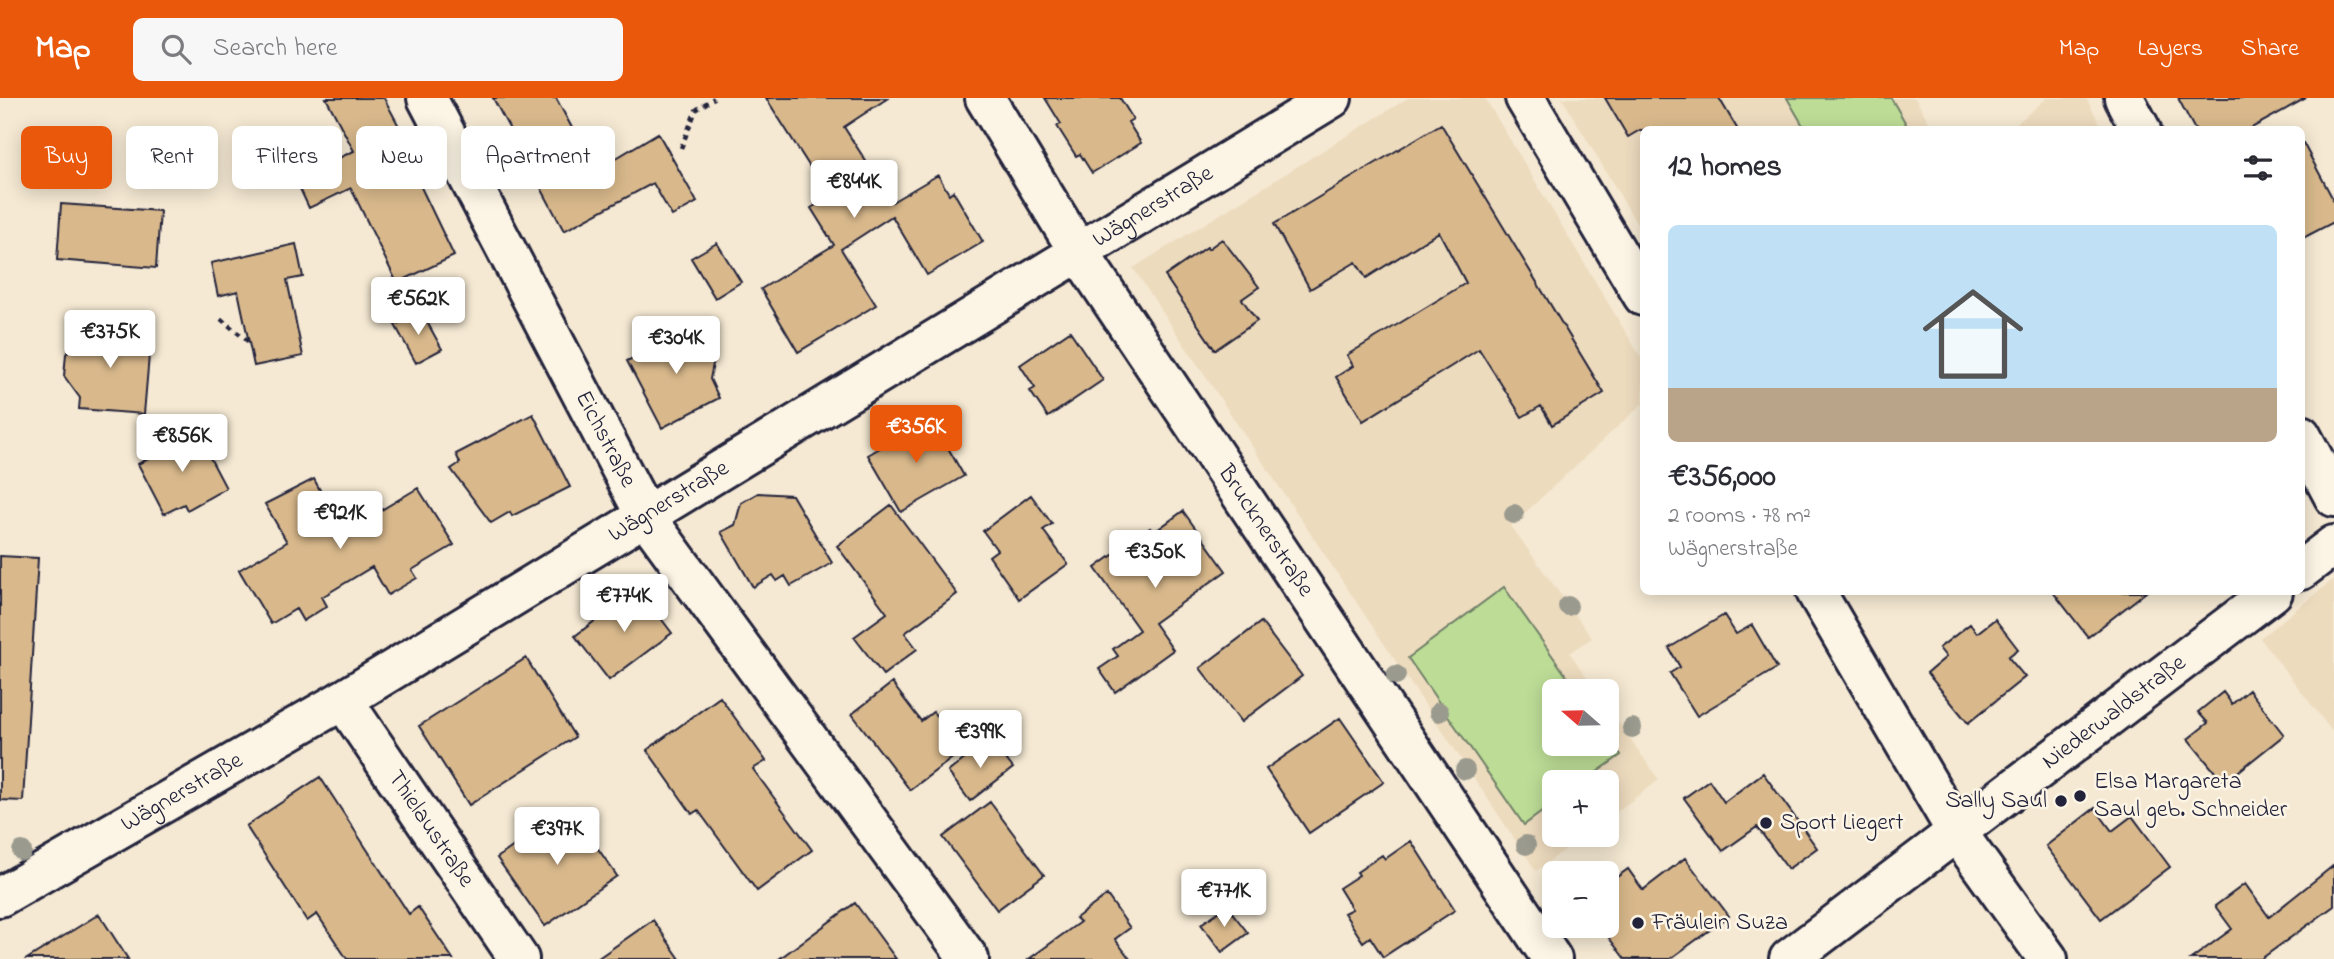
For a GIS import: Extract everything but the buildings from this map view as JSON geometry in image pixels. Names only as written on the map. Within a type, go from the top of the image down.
[{"type":"street","name":"Eichstraße","points":[[427,98],[646,517],[969,959]]},
{"type":"street","name":"Brucknerstraße","points":[[985,98],[1078,251],[1552,959]]},
{"type":"street","name":"Wägnerstraße","points":[[0,897],[343,700],[1332,98]]},
{"type":"street","points":[[1525,98],[1640,291]]},
{"type":"street","points":[[2124,98],[2139,126]]},
{"type":"street","points":[[2305,443],[2334,498]]},
{"type":"street","points":[[2305,567],[2334,545]]},
{"type":"street","points":[[1818,595],[1956,831],[2048,959]]},
{"type":"street","name":"Niederwaldstraße","points":[[1788,959],[2269,595]]},
{"type":"street","name":"Thielaustraße","points":[[343,700],[519,959]]},
{"type":"path","points":[[681,148],[696,110],[714,98]]},
{"type":"path","points":[[221,319],[249,342]]},
{"type":"shaded area","points":[[1408,98],[1485,98],[1640,356],[1640,406],[1511,526],[1592,638],[1570,653],[1588,679],[1542,679],[1542,756],[1619,756],[1619,723],[1659,780],[1619,810],[1619,770],[1542,770],[1542,847],[1569,847],[1550,861],[1542,861],[1542,867],[1536,871],[1133,268]]},
{"type":"shaded area","points":[[1562,98],[1915,98],[1931,126],[1640,126],[1640,229]]},
{"type":"shaded area","points":[[2047,98],[2086,98],[2101,126],[2014,126]]},
{"type":"shaded area","points":[[2334,579],[2334,734],[2260,638]]},
{"type":"green space","points":[[1787,98],[1891,98],[1907,126],[1803,126]]},
{"type":"green space","points":[[1504,587],[1569,679],[1542,679],[1542,756],[1619,756],[1619,752],[1621,755],[1600,770],[1542,770],[1542,812],[1524,825],[1408,658]]},
{"type":"place","name":"Elsa Margareta Saul geb. Schneider","points":[[2080,796]]},
{"type":"place","name":"Sally Saul","points":[[2061,801]]},
{"type":"place","name":"Sport Liegert","points":[[1766,823]]},
{"type":"place","name":"Fräulein Suza","points":[[1638,923]]}]
